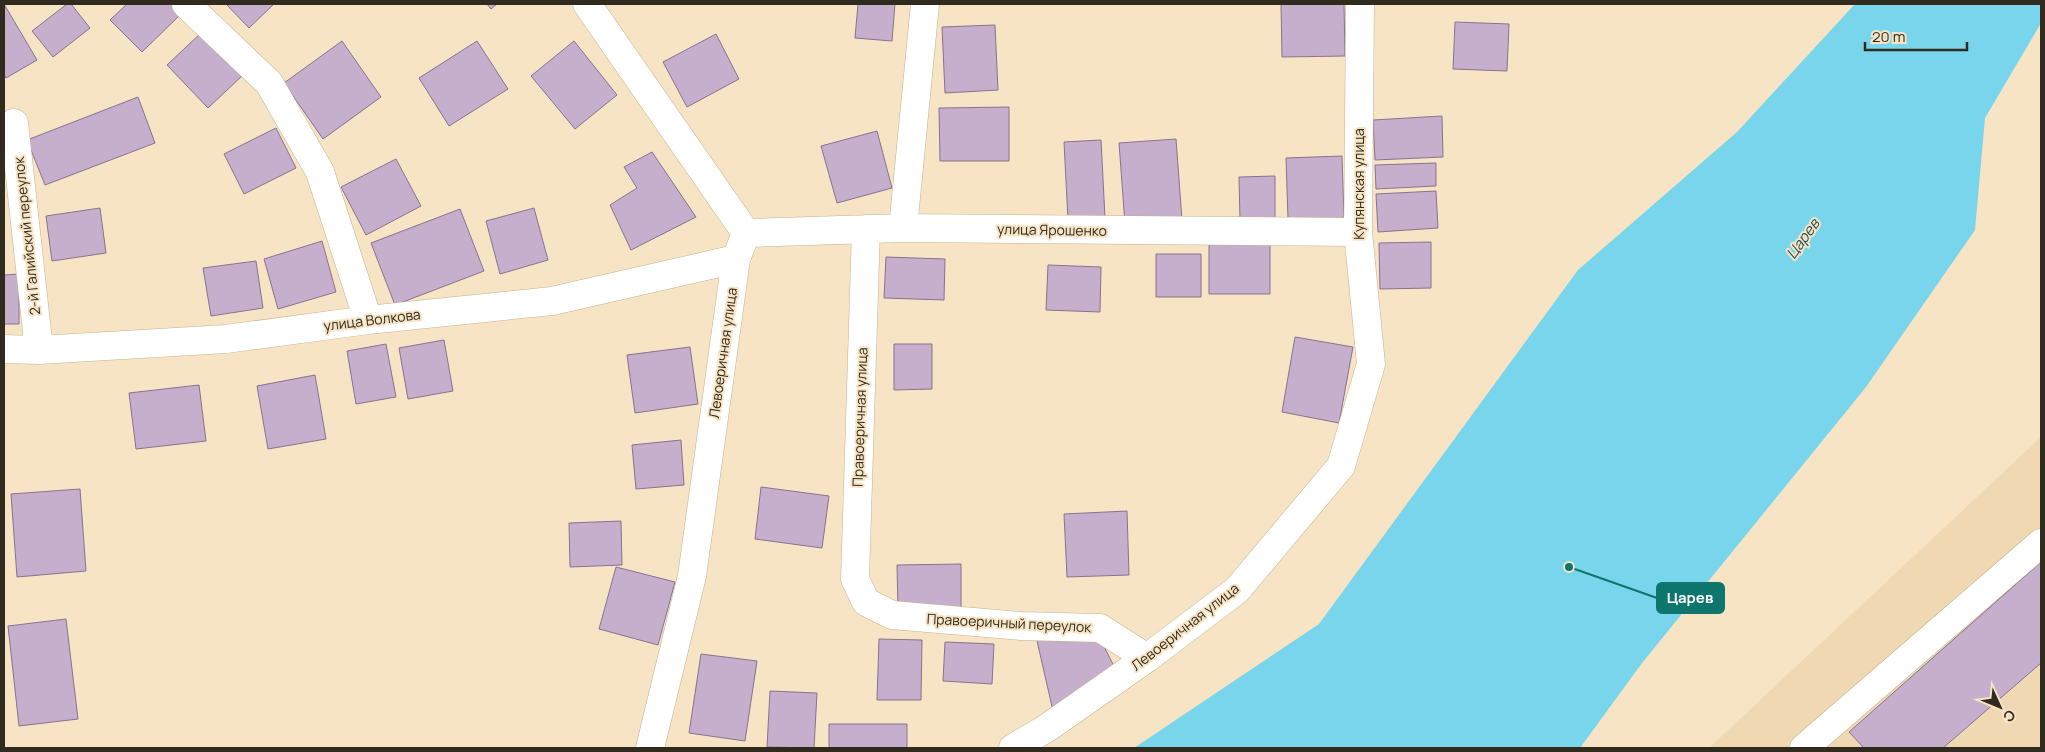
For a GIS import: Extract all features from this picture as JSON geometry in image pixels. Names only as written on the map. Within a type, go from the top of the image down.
[{"type":"street","points":[[186,4],[269,83],[274,91],[320,172],[368,320]]},
{"type":"street","points":[[587,4],[746,233]]},
{"type":"street","points":[[903,228],[925,4]]},
{"type":"street","name":"Купянская улица","points":[[1360,4],[1358,232],[1371,364]]},
{"type":"street","name":"2-й Галийский переулок","points":[[14,123],[39,350]]},
{"type":"street","name":"улица Ярошенко","points":[[746,233],[903,228],[1358,232]]},
{"type":"street","name":"Правоеричная улица","points":[[866,229],[856,579],[866,602]]},
{"type":"street","name":"Левоеричная улица","points":[[650,748],[692,576],[736,259],[746,233]]},
{"type":"street","name":"улица Волкова","points":[[4,349],[39,350],[226,339],[368,320],[552,302],[736,259]]},
{"type":"street","name":"Левоеричная улица","points":[[1013,748],[1047,728],[1147,658],[1237,590],[1341,466],[1371,364]]},
{"type":"street","points":[[1804,748],[2041,544]]},
{"type":"street","name":"Правоеричный переулок","points":[[866,602],[892,615],[1021,626],[1100,628],[1147,658]]},
{"type":"shaded area","points":[[2041,437],[2041,748],[1709,748]]},
{"type":"water","points":[[1855,4],[2041,4],[2041,23],[1985,118],[1975,230],[1866,387],[1642,663],[1580,748],[1134,748],[1319,624],[1578,270],[1737,132]]},
{"type":"building","points":[[4,4],[37,60],[6,78],[4,74]]},
{"type":"building","points":[[67,4],[71,4],[90,28],[53,57],[32,31]]},
{"type":"building","points":[[127,4],[173,4],[182,13],[142,52],[110,20]]},
{"type":"building","points":[[226,4],[274,4],[249,28]]},
{"type":"building","points":[[487,4],[497,4],[491,9]]},
{"type":"building","points":[[858,4],[895,4],[892,41],[855,38]]},
{"type":"building","points":[[1281,4],[1344,4],[1345,56],[1282,57]]},
{"type":"building","points":[[1455,22],[1509,24],[1507,71],[1453,69]]},
{"type":"building","points":[[995,25],[998,90],[945,93],[942,27]]},
{"type":"building","points":[[202,32],[243,75],[208,108],[167,65]]},
{"type":"building","points":[[716,34],[739,79],[687,107],[663,62]]},
{"type":"building","points":[[342,41],[381,97],[323,139],[284,83]]},
{"type":"building","points":[[477,41],[508,89],[449,126],[419,78]]},
{"type":"building","points":[[574,41],[617,95],[575,129],[531,76]]},
{"type":"building","points":[[138,97],[155,143],[45,185],[27,140]]},
{"type":"building","points":[[1009,107],[1009,161],[940,161],[939,108]]},
{"type":"building","points":[[1442,116],[1443,157],[1375,160],[1373,120]]},
{"type":"building","points":[[276,128],[296,168],[244,194],[224,154]]},
{"type":"building","points":[[877,131],[892,188],[837,203],[821,146]]},
{"type":"building","points":[[1176,139],[1182,220],[1125,224],[1119,143]]},
{"type":"building","points":[[1101,140],[1105,218],[1068,220],[1064,142]]},
{"type":"building","points":[[652,152],[696,217],[631,250],[610,205],[637,188],[624,167]]},
{"type":"building","points":[[1342,156],[1344,218],[1288,219],[1286,158]]},
{"type":"building","points":[[396,159],[421,206],[366,235],[341,187]]},
{"type":"building","points":[[1436,163],[1436,186],[1376,189],[1375,165]]},
{"type":"building","points":[[1275,176],[1275,220],[1240,220],[1239,177]]},
{"type":"building","points":[[1436,191],[1438,228],[1378,232],[1376,194]]},
{"type":"building","points":[[100,208],[106,253],[52,261],[46,216]]},
{"type":"building","points":[[534,208],[548,260],[500,274],[486,221]]},
{"type":"building","points":[[460,209],[484,271],[395,305],[371,243]]},
{"type":"building","points":[[322,241],[336,292],[278,309],[264,259]]},
{"type":"building","points":[[1209,241],[1270,241],[1270,294],[1209,294]]},
{"type":"building","points":[[1431,242],[1431,288],[1380,289],[1379,243]]},
{"type":"building","points":[[1156,254],[1201,254],[1201,297],[1156,297]]},
{"type":"building","points":[[886,257],[945,259],[944,300],[884,298]]},
{"type":"building","points":[[256,261],[263,308],[211,316],[203,268]]},
{"type":"building","points":[[1048,265],[1101,267],[1100,312],[1046,310]]},
{"type":"building","points":[[19,274],[19,324],[4,324],[4,275]]},
{"type":"building","points":[[1295,337],[1353,347],[1339,423],[1282,412]]},
{"type":"building","points":[[444,340],[453,391],[408,399],[399,348]]},
{"type":"building","points":[[386,344],[396,397],[356,404],[347,351]]},
{"type":"building","points":[[894,344],[932,344],[932,389],[894,390]]},
{"type":"building","points":[[690,347],[698,404],[635,413],[627,355]]},
{"type":"building","points":[[315,375],[326,439],[268,449],[257,386]]},
{"type":"building","points":[[199,385],[206,441],[136,449],[129,393]]},
{"type":"building","points":[[681,440],[684,485],[636,489],[632,445]]},
{"type":"building","points":[[761,487],[829,496],[822,548],[755,539]]},
{"type":"building","points":[[80,489],[86,571],[17,577],[11,494]]},
{"type":"building","points":[[1127,511],[1129,575],[1067,577],[1064,514]]},
{"type":"building","points":[[621,521],[622,565],[570,567],[569,523]]},
{"type":"building","points":[[2041,562],[2041,663],[1943,748],[1864,748],[1849,732]]},
{"type":"building","points":[[961,564],[961,608],[898,609],[897,565]]},
{"type":"building","points":[[616,567],[675,582],[658,645],[599,629]]},
{"type":"building","points":[[66,619],[78,719],[19,726],[8,626]]},
{"type":"building","points":[[1035,632],[1098,635],[1115,668],[1053,711]]},
{"type":"building","points":[[879,639],[922,640],[921,700],[877,700]]},
{"type":"building","points":[[945,642],[994,644],[992,684],[943,681]]},
{"type":"building","points":[[701,654],[757,661],[745,741],[689,733]]},
{"type":"building","points":[[770,691],[817,693],[814,748],[767,747]]},
{"type":"building","points":[[829,724],[907,724],[907,748],[829,748]]},
{"type":"place","name":"Царев","points":[[1569,567]]}]
